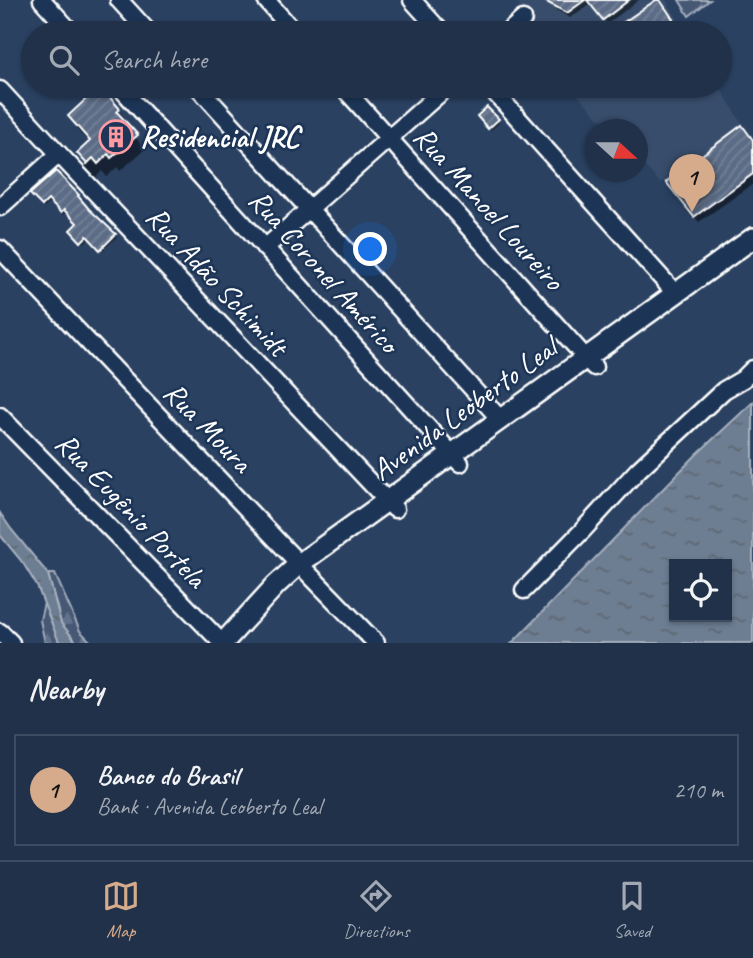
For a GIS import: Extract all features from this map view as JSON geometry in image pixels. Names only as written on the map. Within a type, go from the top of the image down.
[{"type":"main road","name":"Avenida Leoberto Leal","points":[[456,459],[501,420],[590,363],[676,294],[753,239]]},
{"type":"main road","name":"Avenida Leoberto Leal","points":[[222,643],[265,596],[302,568],[590,363],[753,252]]},
{"type":"main road","name":"Avenida Leoberto Leal","points":[[237,643],[302,568]]},
{"type":"street","points":[[42,0],[61,21]]},
{"type":"street","points":[[119,0],[138,21]]},
{"type":"street","points":[[266,0],[284,21]]},
{"type":"street","points":[[412,0],[431,21]]},
{"type":"street","name":"Rua Adão Schimidt","points":[[0,90],[391,505]]},
{"type":"street","name":"Rua Coronel Américo","points":[[130,98],[456,459]]},
{"type":"street","points":[[208,98],[501,420]]},
{"type":"street","name":"Rua Manoel Loureiro","points":[[353,98],[590,363]]},
{"type":"street","points":[[265,248],[434,98]]},
{"type":"street","points":[[500,98],[676,294]]},
{"type":"street","points":[[0,207],[59,154]]},
{"type":"street","name":"Rua Moura","points":[[0,249],[376,643]]},
{"type":"street","points":[[524,590],[638,470],[724,390],[743,379],[753,369]]},
{"type":"street","name":"Rua Eugênio Portela","points":[[0,415],[222,643]]},
{"type":"street","points":[[0,632],[11,643]]},
{"type":"shaded area","points":[[518,0],[666,0],[679,21],[524,21]]},
{"type":"shaded area","points":[[580,98],[726,98],[743,125],[660,183],[648,170],[648,119],[600,119]]},
{"type":"green space","points":[[679,0],[710,0],[689,16]]},
{"type":"green space","points":[[48,574],[55,574],[80,631],[92,643],[77,643],[61,623]]},
{"type":"green space","points":[[44,603],[60,643],[45,643],[40,620]]},
{"type":"water","points":[[753,402],[753,643],[512,643],[697,454]]},
{"type":"water","points":[[0,513],[48,574],[61,623],[77,643],[59,642],[37,586],[23,563],[0,535]]},
{"type":"building","points":[[543,0],[585,0],[567,13]]},
{"type":"building","points":[[587,0],[629,0],[603,20]]},
{"type":"building","points":[[656,0],[660,0],[673,19],[670,21],[625,21]]},
{"type":"building","points":[[87,98],[110,98],[120,109],[117,112],[138,135],[111,158],[108,154],[98,164],[93,158],[87,164],[77,153],[90,141],[68,116]]},
{"type":"building","points":[[487,107],[499,119],[488,129],[477,116]]},
{"type":"building","points":[[742,125],[753,140],[753,174],[694,217],[666,182]]},
{"type":"building","points":[[56,171],[89,209],[116,234],[100,250],[87,236],[81,242],[70,230],[77,223],[64,210],[61,213],[48,200],[42,206],[30,194]]},
{"type":"place","name":"Residencial JRC","points":[[116,137]]},
{"type":"place","name":"Banco do Brasil","points":[[692,212]]}]
